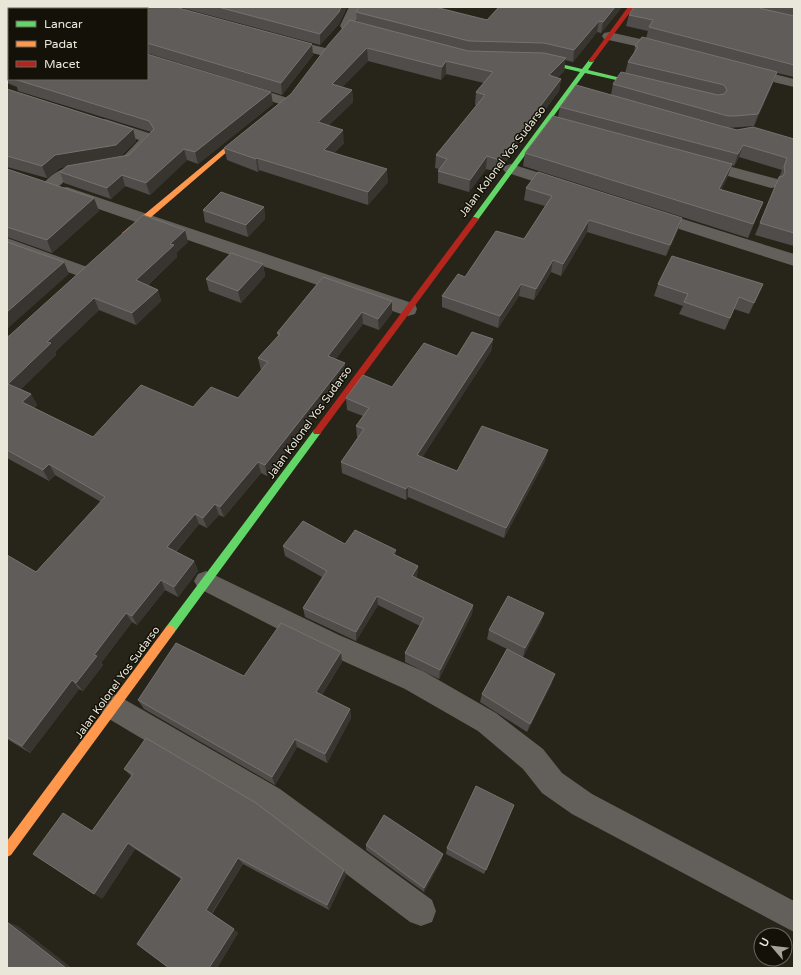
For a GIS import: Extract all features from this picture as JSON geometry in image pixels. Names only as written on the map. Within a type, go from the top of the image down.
[{"type":"street","points":[[348,28],[356,7]]},
{"type":"street","name":"Jalan Kolonel Yos Sudarso","points":[[7,850],[511,169],[554,124],[570,89],[631,7]]},
{"type":"street","points":[[609,36],[654,45],[683,53]]},
{"type":"street","points":[[271,38],[324,52]]},
{"type":"street","points":[[527,60],[542,60],[657,87]]},
{"type":"street","points":[[734,68],[794,83]]},
{"type":"street","points":[[228,83],[285,101]]},
{"type":"street","points":[[570,89],[585,94]]},
{"type":"street","points":[[88,118],[146,137],[148,140],[125,163],[66,172],[43,184],[408,309]]},
{"type":"street","points":[[120,240],[253,127]]},
{"type":"street","points":[[689,161],[771,183]]},
{"type":"street","points":[[511,169],[578,191]]},
{"type":"street","points":[[637,210],[794,260]]},
{"type":"street","points":[[7,244],[84,272]]},
{"type":"street","points":[[206,581],[330,643],[414,680],[441,695],[487,722],[533,758],[552,783],[582,804],[794,917]]},
{"type":"street","points":[[114,707],[270,799],[421,911]]},
{"type":"building","points":[[175,7],[312,44],[281,83],[148,43],[148,8],[42,8]]},
{"type":"building","points":[[218,7],[341,7],[339,12],[320,34]]},
{"type":"building","points":[[359,7],[435,7],[487,20],[499,7],[615,7],[603,22],[599,21],[574,50],[544,43],[469,41],[356,12]]},
{"type":"building","points":[[634,7],[757,7],[794,16],[794,65],[649,27],[653,20],[629,15]]},
{"type":"building","points":[[350,20],[468,51],[544,53],[566,58],[549,75],[561,79],[499,160],[487,156],[470,180],[438,171],[447,159],[436,155],[485,95],[476,92],[493,72],[446,61],[442,67],[367,48],[332,84],[352,90],[318,122],[343,130],[324,150],[387,169],[368,192],[224,148],[291,94],[329,44]]},
{"type":"building","points":[[642,37],[777,72],[758,114],[735,116],[728,116],[613,84],[621,72],[718,95],[724,94],[727,90],[724,85],[628,62],[638,47],[635,46]]},
{"type":"building","points":[[7,48],[8,74],[7,74]]},
{"type":"building","points":[[148,54],[271,92],[195,152],[184,149],[146,183],[122,175],[107,188],[60,172],[67,166],[129,155],[154,129],[149,121],[17,80],[148,80]]},
{"type":"building","points":[[576,85],[737,130],[753,127],[794,139],[794,233],[760,223],[779,177],[783,176],[785,172],[784,167],[787,158],[743,145],[738,154],[560,107]]},
{"type":"building","points":[[7,89],[133,129],[116,145],[55,155],[42,166],[7,156]]},
{"type":"building","points":[[553,116],[732,164],[719,189],[763,202],[753,224],[525,153]]},
{"type":"building","points":[[7,169],[94,198],[47,240],[7,227]]},
{"type":"building","points":[[538,172],[682,218],[670,245],[589,220],[563,264],[553,260],[536,289],[521,284],[500,316],[442,296],[458,274],[465,277],[496,231],[524,239],[552,196],[526,188]]},
{"type":"building","points":[[221,192],[264,207],[246,225],[203,210]]},
{"type":"building","points":[[143,215],[185,230],[170,244],[174,245],[136,280],[158,290],[132,313],[94,298],[47,342],[51,343],[8,384],[31,394],[22,402],[93,437],[141,385],[193,407],[211,387],[238,398],[268,362],[258,358],[280,334],[277,333],[323,277],[392,301],[378,319],[362,312],[328,356],[345,363],[265,465],[258,462],[220,507],[215,504],[203,518],[195,514],[167,547],[194,561],[174,587],[161,580],[132,616],[126,613],[94,655],[97,656],[76,683],[72,680],[22,746],[7,737],[7,555],[36,572],[105,497],[49,464],[43,470],[7,450],[7,337]]},
{"type":"building","points":[[7,242],[64,262],[7,312]]},
{"type":"building","points":[[231,253],[263,264],[238,291],[206,279]]},
{"type":"building","points":[[672,256],[763,284],[754,303],[739,297],[730,318],[684,302],[688,294],[658,284]]},
{"type":"building","points":[[472,332],[493,339],[417,455],[457,471],[482,426],[548,450],[506,528],[408,486],[406,489],[341,462],[364,429],[356,426],[369,408],[346,398],[363,375],[392,387],[424,343],[457,356]]},
{"type":"building","points":[[303,521],[345,544],[355,530],[396,550],[393,554],[418,566],[412,576],[473,605],[440,670],[405,653],[424,618],[377,596],[356,632],[303,608],[327,571],[283,546]]},
{"type":"building","points":[[508,596],[544,613],[525,648],[489,630]]},
{"type":"building","points":[[281,623],[341,652],[316,692],[350,709],[325,754],[295,739],[272,777],[138,700],[176,643],[244,676]]},
{"type":"building","points":[[507,649],[555,674],[530,724],[482,694]]},
{"type":"building","points":[[146,738],[256,803],[344,870],[327,905],[238,858],[206,910],[234,929],[209,968],[169,968],[137,944],[182,878],[128,843],[94,894],[33,854],[63,813],[92,831],[133,774],[124,769]]},
{"type":"building","points":[[476,786],[514,805],[486,870],[447,848]]},
{"type":"building","points":[[384,815],[443,854],[424,888],[366,845]]},
{"type":"building","points":[[7,922],[66,968],[7,968]]},
{"type":"traffic: fast","points":[[536,60],[647,85]]},
{"type":"traffic: fast","points":[[475,219],[591,61]]},
{"type":"traffic: fast","points":[[170,630],[317,432]]},
{"type":"traffic: slow","points":[[125,235],[247,132]]},
{"type":"traffic: slow","points":[[7,851],[170,630]]},
{"type":"traffic: jam","points":[[591,61],[631,7]]},
{"type":"traffic: jam","points":[[317,432],[475,219]]}]
